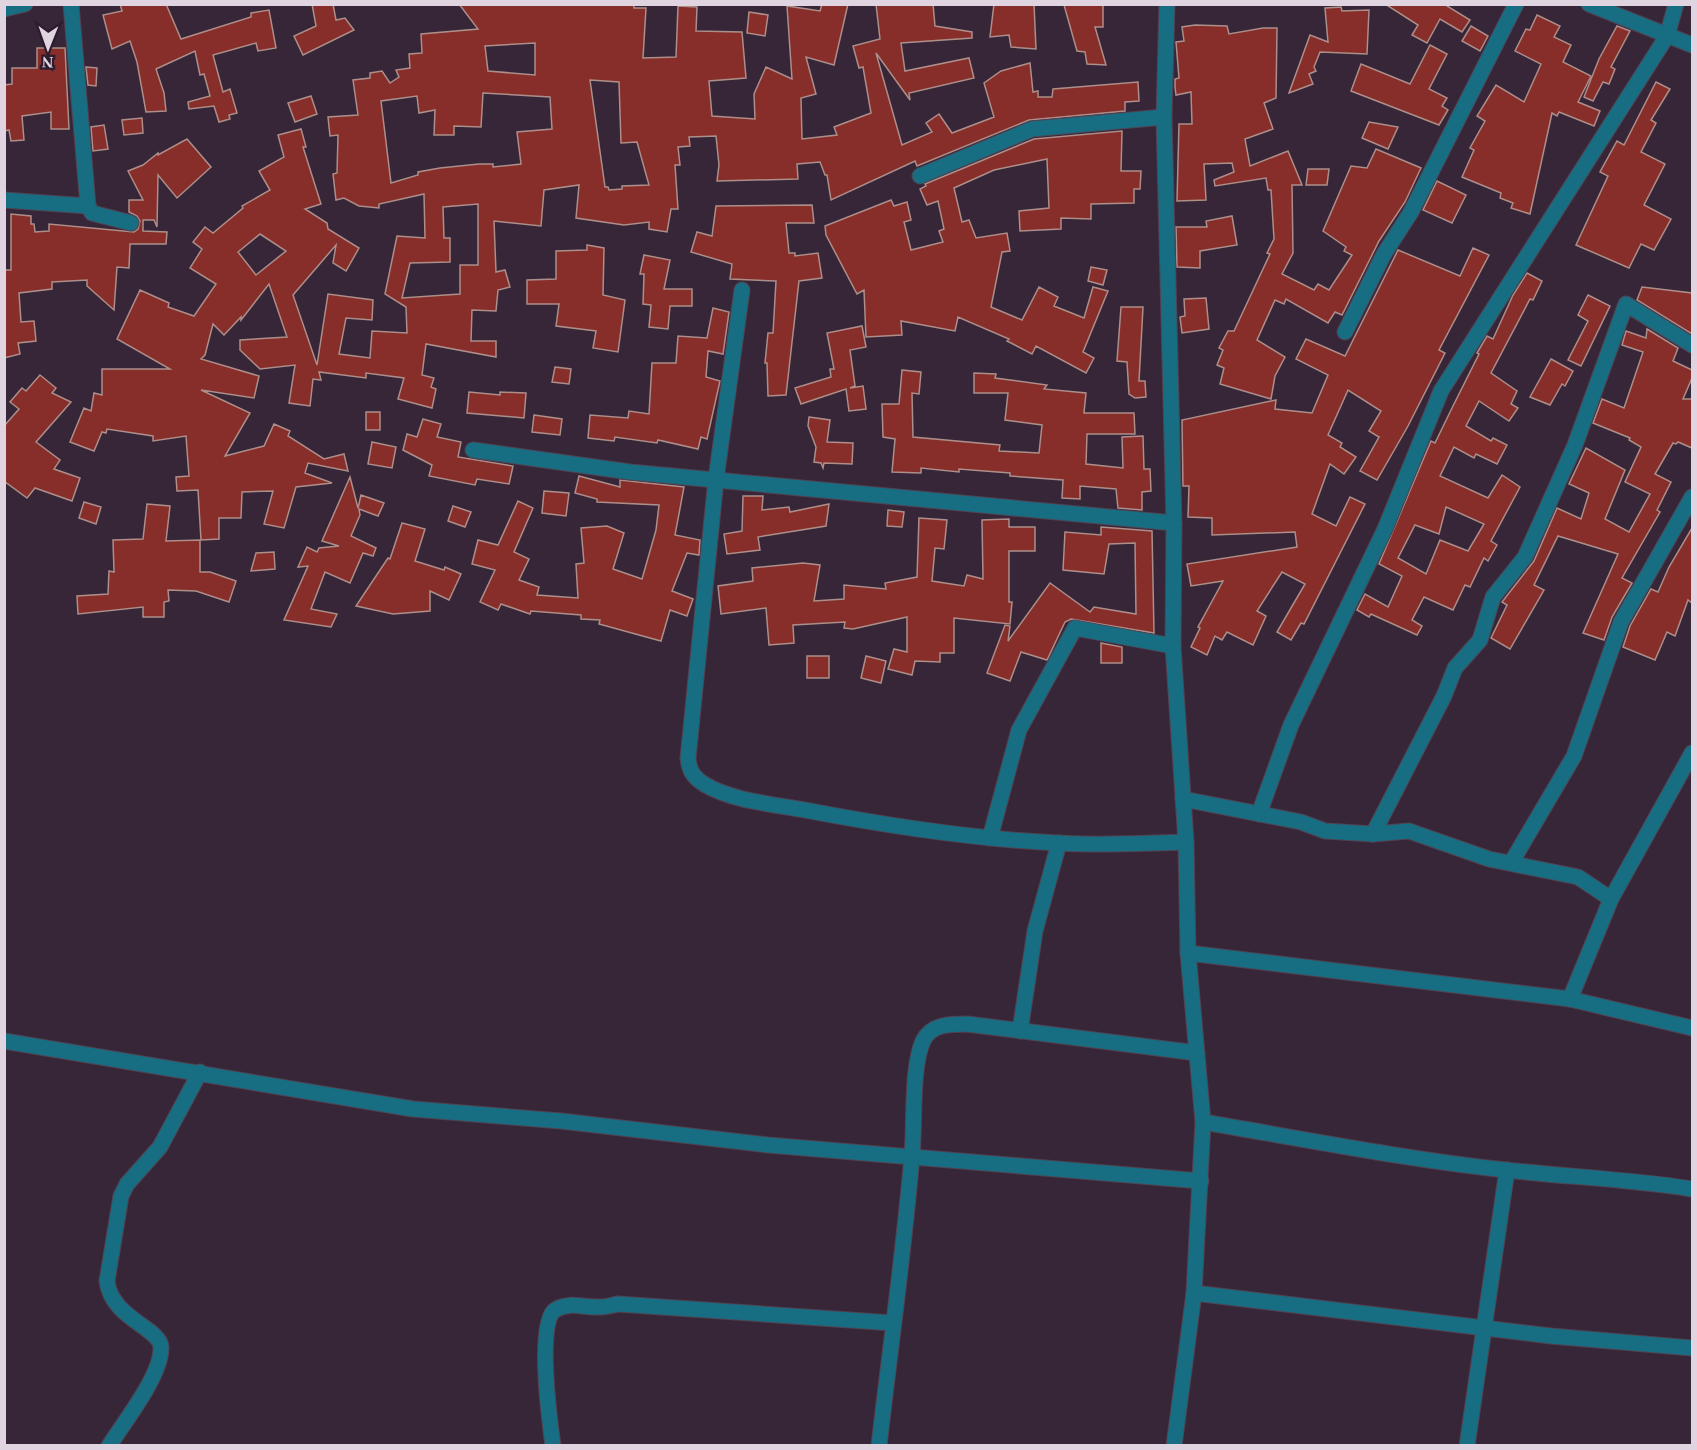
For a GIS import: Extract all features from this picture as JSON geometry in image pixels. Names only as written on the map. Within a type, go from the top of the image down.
[{"type":"street","points":[[4,9],[25,4]]},
{"type":"street","points":[[71,4],[88,206],[92,213],[131,223]]},
{"type":"street","points":[[1167,4],[1164,117],[1174,523],[1173,646],[1179,701],[1186,842],[1188,953],[1203,1122],[1194,1293],[1174,1446]]},
{"type":"street","points":[[1345,332],[1384,254],[1411,212],[1516,4]]},
{"type":"street","points":[[1590,4],[1692,45]]},
{"type":"street","points":[[1258,814],[1291,725],[1385,529],[1441,391],[1667,36],[1676,4]]},
{"type":"street","points":[[921,176],[1032,129],[1164,117]]},
{"type":"street","points":[[4,200],[88,206]]},
{"type":"street","points":[[742,290],[716,479],[688,758],[689,770],[703,783],[718,790],[764,803],[882,824],[990,838],[1059,843],[1186,842]]},
{"type":"street","points":[[1373,834],[1444,696],[1455,668],[1480,640],[1493,597],[1525,558],[1575,445],[1626,304],[1692,345]]},
{"type":"street","points":[[473,450],[630,472],[1174,523]]},
{"type":"street","points":[[1511,863],[1574,756],[1621,622],[1692,497]]},
{"type":"street","points":[[990,838],[1019,730],[1075,628],[1173,646]]},
{"type":"street","points":[[1570,999],[1611,899],[1691,758]]},
{"type":"street","points":[[1183,799],[1301,822],[1325,831],[1373,834],[1409,831],[1489,859],[1578,877],[1611,899]]},
{"type":"street","points":[[1020,1031],[1035,932],[1059,843]]},
{"type":"street","points":[[1188,953],[1570,999],[1692,1028]]},
{"type":"street","points":[[879,1446],[912,1155],[918,1069],[923,1042],[932,1029],[948,1024],[967,1024],[1197,1053]]},
{"type":"street","points":[[4,1041],[200,1072],[293,1091],[413,1109],[561,1121],[768,1144],[1201,1181]]},
{"type":"street","points":[[109,1446],[148,1387],[161,1346],[158,1338],[122,1312],[108,1291],[107,1281],[121,1196],[127,1184],[160,1147],[200,1072]]},
{"type":"street","points":[[1203,1122],[1370,1151],[1507,1170],[1640,1181],[1692,1189]]},
{"type":"street","points":[[1467,1446],[1486,1328],[1507,1170]]},
{"type":"street","points":[[1194,1293],[1486,1328],[1692,1348]]},
{"type":"street","points":[[553,1446],[548,1415],[545,1349],[548,1319],[556,1309],[572,1305],[602,1307],[618,1304],[892,1323]]},
{"type":"building","points":[[120,4],[166,4],[181,39],[251,17],[251,13],[269,10],[276,48],[258,51],[256,43],[213,55],[223,92],[230,89],[237,113],[229,115],[230,119],[219,122],[214,106],[189,109],[188,102],[210,96],[204,74],[200,75],[195,51],[156,69],[164,93],[166,111],[146,112],[137,62],[130,41],[112,49],[103,15],[122,11]]},
{"type":"building","points":[[312,4],[333,4],[336,20],[345,18],[354,30],[303,55],[294,36],[316,26]]},
{"type":"building","points":[[459,4],[634,4],[634,8],[646,8],[643,58],[676,57],[678,6],[697,7],[696,31],[742,32],[746,78],[709,81],[712,116],[755,119],[754,94],[766,67],[792,79],[787,6],[820,11],[822,4],[848,4],[834,65],[806,57],[816,94],[801,98],[802,139],[837,135],[834,127],[871,113],[863,67],[859,68],[853,46],[880,39],[876,4],[933,4],[935,26],[972,32],[972,38],[901,43],[905,71],[969,58],[974,78],[909,93],[910,100],[876,53],[902,145],[932,132],[926,123],[939,114],[952,133],[994,117],[984,83],[1001,71],[1030,63],[1033,92],[1038,91],[1038,97],[1052,97],[1053,89],[1138,82],[1139,101],[1125,102],[1125,111],[1029,120],[917,166],[915,161],[831,200],[827,175],[820,162],[797,164],[798,179],[717,181],[719,165],[716,136],[689,137],[690,146],[678,147],[680,165],[675,165],[678,209],[671,209],[667,232],[649,229],[649,222],[624,225],[576,218],[579,185],[544,190],[541,226],[494,221],[496,272],[505,270],[510,287],[498,290],[496,311],[472,310],[471,341],[496,341],[496,357],[426,344],[422,375],[434,378],[431,387],[436,389],[432,408],[398,399],[404,378],[366,373],[366,378],[319,372],[321,380],[313,379],[310,406],[289,403],[295,365],[260,369],[240,350],[240,340],[287,337],[269,284],[241,320],[241,317],[224,335],[213,324],[205,355],[201,359],[259,376],[254,398],[201,390],[250,413],[225,456],[264,446],[274,424],[290,431],[288,436],[324,459],[344,454],[348,471],[308,463],[305,473],[332,483],[296,487],[284,528],[264,524],[273,491],[242,492],[241,518],[219,518],[219,539],[201,540],[198,490],[177,491],[176,477],[189,476],[186,436],[153,441],[153,436],[107,429],[106,433],[102,432],[94,451],[70,442],[84,408],[91,411],[94,393],[102,395],[102,369],[170,369],[117,339],[140,290],[169,303],[168,307],[194,316],[216,284],[190,268],[202,249],[193,242],[205,227],[213,233],[243,208],[242,206],[270,190],[259,171],[284,157],[278,135],[301,129],[306,147],[303,147],[321,204],[305,209],[327,223],[328,229],[359,248],[346,271],[333,263],[336,245],[293,295],[317,365],[328,294],[373,300],[372,320],[346,318],[339,354],[370,358],[372,331],[407,333],[406,307],[385,294],[397,236],[425,238],[424,194],[379,204],[379,208],[359,206],[344,198],[336,200],[333,174],[337,173],[338,135],[330,136],[328,117],[358,115],[353,80],[370,78],[370,73],[382,71],[390,83],[399,77],[396,70],[410,68],[409,54],[422,53],[421,34],[478,29]],"holes":[[[535,43],[535,75],[488,71],[485,46]],[[590,80],[619,82],[621,143],[637,142],[649,185],[622,186],[622,189],[609,190],[605,187]],[[483,93],[550,97],[552,129],[517,132],[521,164],[493,167],[493,164],[479,164],[440,168],[418,172],[418,175],[391,183],[381,101],[417,96],[419,113],[435,110],[434,135],[454,135],[454,126],[481,127]],[[478,204],[478,265],[460,265],[460,294],[402,298],[410,263],[450,262],[450,238],[444,238],[443,207]],[[260,234],[286,251],[256,275],[238,252]]]},
{"type":"building","points":[[994,4],[1034,4],[1036,49],[1011,47],[1009,35],[990,37]]},
{"type":"building","points":[[1103,4],[1103,27],[1095,27],[1106,65],[1087,64],[1085,52],[1077,51],[1064,5]]},
{"type":"building","points":[[1385,4],[1448,4],[1447,6],[1470,20],[1462,32],[1440,19],[1427,43],[1412,35],[1418,25]]},
{"type":"building","points":[[1341,7],[1342,11],[1369,10],[1367,54],[1320,52],[1314,67],[1316,71],[1309,74],[1313,84],[1289,93],[1310,35],[1328,42],[1325,8]]},
{"type":"building","points":[[749,12],[768,15],[765,36],[747,33]]},
{"type":"building","points":[[1537,15],[1560,26],[1554,37],[1571,45],[1563,62],[1591,76],[1578,102],[1600,111],[1594,126],[1559,112],[1557,116],[1552,113],[1530,214],[1511,208],[1513,203],[1500,198],[1501,193],[1462,177],[1474,150],[1470,148],[1485,121],[1477,116],[1496,85],[1524,102],[1541,64],[1515,51],[1526,29],[1530,30]]},
{"type":"building","points":[[1227,26],[1229,34],[1277,28],[1276,98],[1264,103],[1273,129],[1245,139],[1250,166],[1288,151],[1302,185],[1292,185],[1293,253],[1282,274],[1314,290],[1318,284],[1329,290],[1352,255],[1344,251],[1346,247],[1323,231],[1351,166],[1367,168],[1376,149],[1421,168],[1405,202],[1379,241],[1342,315],[1335,312],[1328,323],[1286,299],[1284,304],[1275,300],[1257,340],[1285,357],[1275,376],[1271,399],[1220,384],[1224,368],[1217,365],[1223,350],[1219,348],[1228,331],[1234,331],[1270,254],[1267,253],[1274,239],[1271,190],[1268,190],[1266,178],[1215,186],[1214,180],[1234,172],[1232,163],[1204,164],[1206,200],[1177,201],[1179,124],[1192,124],[1191,92],[1176,95],[1175,79],[1179,78],[1176,42],[1184,41],[1182,27]]},
{"type":"building","points":[[1471,26],[1488,36],[1480,51],[1462,41]]},
{"type":"building","points":[[1617,26],[1630,31],[1611,67],[1615,69],[1609,84],[1603,82],[1593,101],[1584,97],[1599,59]]},
{"type":"building","points":[[1430,45],[1447,54],[1429,89],[1447,98],[1442,106],[1448,110],[1439,125],[1351,91],[1361,64],[1410,84]]},
{"type":"building","points":[[37,48],[65,48],[69,129],[51,129],[51,112],[22,116],[24,140],[11,141],[9,130],[4,131],[4,85],[12,84],[12,68],[37,68]]},
{"type":"building","points":[[86,67],[97,68],[96,86],[88,85]]},
{"type":"building","points":[[1656,82],[1670,89],[1651,120],[1656,123],[1641,152],[1665,164],[1644,205],[1671,219],[1654,250],[1641,244],[1629,268],[1576,245],[1608,176],[1600,172],[1617,141],[1624,145]]},
{"type":"building","points":[[311,96],[317,114],[295,122],[288,103]]},
{"type":"building","points":[[142,118],[143,133],[124,135],[122,120]]},
{"type":"building","points":[[1369,122],[1398,127],[1388,149],[1362,138]]},
{"type":"building","points":[[104,125],[108,149],[93,151],[91,127]]},
{"type":"building","points":[[1122,131],[1121,171],[1141,171],[1140,189],[1134,189],[1134,203],[1091,204],[1091,219],[1061,218],[1061,229],[1020,231],[1019,211],[1049,208],[1047,159],[994,170],[954,188],[962,222],[969,220],[976,238],[1007,233],[1010,251],[1002,252],[991,307],[1022,320],[1039,287],[1058,297],[1054,306],[1084,318],[1093,287],[1108,291],[1083,352],[1094,358],[1086,373],[1036,346],[1032,354],[1007,341],[1009,339],[958,317],[955,331],[901,321],[902,335],[866,337],[864,290],[857,294],[826,235],[825,226],[891,200],[894,206],[907,202],[911,220],[904,222],[911,250],[943,242],[939,231],[944,229],[938,201],[927,205],[920,189],[926,186],[925,184],[1034,139]]},
{"type":"building","points":[[187,139],[211,167],[177,198],[158,175],[157,227],[154,220],[143,220],[143,231],[167,232],[166,244],[130,244],[129,268],[117,267],[114,310],[87,286],[87,280],[52,282],[52,289],[19,293],[21,322],[34,321],[36,341],[18,343],[20,354],[4,358],[4,270],[11,270],[11,214],[31,216],[31,224],[34,224],[35,232],[49,231],[49,224],[134,232],[138,229],[140,221],[137,216],[129,212],[129,200],[143,200],[128,171],[143,165],[158,153],[158,155]]},
{"type":"building","points":[[1308,169],[1329,169],[1327,185],[1306,185]]},
{"type":"building","points":[[1437,181],[1466,195],[1452,223],[1423,210]]},
{"type":"building","points":[[812,205],[814,223],[786,223],[789,253],[795,253],[795,256],[818,253],[822,278],[799,281],[786,395],[768,396],[767,363],[765,363],[768,333],[773,333],[776,281],[730,279],[732,264],[691,252],[697,232],[712,236],[716,206]]},
{"type":"building","points":[[1232,216],[1237,245],[1200,251],[1200,268],[1177,267],[1176,227],[1207,227],[1206,221]]},
{"type":"building","points":[[587,245],[604,248],[603,295],[625,300],[618,352],[593,348],[596,331],[556,326],[559,304],[527,304],[527,280],[556,279],[556,251],[587,250]]},
{"type":"building","points":[[1473,248],[1489,255],[1439,350],[1445,353],[1408,426],[1377,480],[1360,471],[1379,437],[1369,431],[1381,411],[1348,390],[1328,435],[1342,443],[1340,447],[1356,457],[1344,474],[1330,464],[1312,514],[1336,526],[1350,497],[1365,504],[1304,624],[1301,623],[1291,640],[1277,632],[1305,584],[1282,572],[1257,611],[1266,616],[1253,645],[1227,632],[1222,640],[1215,636],[1207,655],[1191,647],[1200,628],[1198,627],[1223,581],[1191,586],[1187,564],[1297,547],[1295,532],[1212,535],[1212,518],[1188,517],[1189,486],[1183,486],[1182,420],[1276,400],[1275,409],[1312,413],[1328,375],[1296,359],[1306,339],[1345,356],[1398,250],[1460,276]]},
{"type":"building","points":[[644,255],[670,260],[664,289],[692,289],[692,306],[670,306],[668,329],[649,327],[651,305],[643,304],[644,274],[640,274]]},
{"type":"building","points":[[1091,267],[1107,270],[1103,285],[1088,281]]},
{"type":"building","points":[[1527,273],[1542,281],[1491,373],[1517,391],[1511,404],[1518,408],[1509,421],[1479,401],[1466,426],[1491,441],[1493,438],[1507,445],[1497,464],[1476,454],[1474,458],[1454,447],[1440,476],[1488,498],[1502,475],[1520,487],[1491,541],[1497,545],[1488,561],[1484,558],[1470,587],[1465,585],[1453,610],[1424,597],[1412,620],[1422,626],[1417,635],[1371,614],[1369,617],[1357,610],[1365,594],[1388,607],[1402,576],[1379,564],[1431,441],[1435,443],[1479,354],[1477,353],[1487,336],[1493,339],[1513,295]],"holes":[[[1446,507],[1484,524],[1468,551],[1440,540],[1426,574],[1398,558],[1415,525],[1439,534]]]},
{"type":"building","points":[[1642,287],[1692,293],[1692,334],[1637,300]]},
{"type":"building","points":[[1588,295],[1610,306],[1581,366],[1568,360],[1588,321],[1578,315]]},
{"type":"building","points":[[1206,298],[1209,329],[1182,333],[1180,317],[1185,316],[1184,299]]},
{"type":"building","points":[[1121,307],[1143,307],[1139,381],[1145,381],[1146,397],[1135,398],[1129,394],[1127,362],[1117,361]]},
{"type":"building","points":[[713,308],[729,312],[723,354],[708,351],[706,377],[720,381],[707,439],[701,437],[698,449],[658,440],[657,443],[615,437],[614,441],[588,438],[590,415],[628,418],[629,411],[649,414],[652,363],[676,363],[678,336],[707,338]]},
{"type":"building","points":[[862,326],[866,347],[850,350],[855,386],[850,388],[863,386],[866,409],[849,411],[846,389],[801,404],[795,388],[831,377],[830,369],[834,369],[827,333]]},
{"type":"building","points":[[1647,329],[1678,348],[1673,361],[1692,370],[1692,378],[1683,399],[1692,399],[1692,448],[1678,442],[1673,443],[1655,474],[1671,482],[1657,510],[1660,512],[1622,578],[1632,583],[1612,617],[1604,640],[1583,633],[1618,554],[1558,536],[1534,585],[1544,590],[1510,649],[1491,638],[1507,605],[1502,602],[1534,561],[1557,508],[1581,519],[1589,493],[1569,484],[1586,448],[1625,470],[1605,519],[1629,532],[1650,494],[1625,482],[1641,447],[1629,440],[1630,438],[1593,423],[1602,399],[1624,408],[1643,352],[1622,345],[1626,331],[1646,338]]},
{"type":"building","points":[[1551,359],[1573,371],[1565,386],[1562,384],[1550,405],[1530,397]]},
{"type":"building","points":[[555,367],[571,369],[569,384],[552,382]]},
{"type":"building","points":[[902,370],[921,372],[919,394],[912,393],[913,437],[1000,445],[999,451],[1039,453],[1042,425],[1005,420],[1008,393],[974,393],[974,373],[996,374],[995,378],[1047,385],[1044,389],[1086,393],[1084,413],[1134,413],[1135,434],[1087,434],[1086,464],[1123,468],[1122,437],[1143,436],[1144,469],[1150,469],[1151,491],[1142,492],[1142,510],[1118,508],[1116,489],[1080,486],[1080,499],[1062,498],[1063,480],[959,469],[959,472],[921,468],[921,473],[892,472],[895,439],[883,437],[882,404],[899,404]]},
{"type":"building","points":[[40,375],[56,388],[52,393],[71,402],[36,442],[60,460],[54,469],[80,478],[72,501],[35,488],[27,498],[4,481],[4,426],[19,409],[10,402],[22,388],[26,391]]},
{"type":"building","points":[[469,392],[500,395],[500,392],[526,393],[524,418],[467,413]]},
{"type":"building","points":[[366,412],[380,412],[380,430],[366,430]]},
{"type":"building","points":[[534,415],[562,419],[560,435],[532,432]]},
{"type":"building","points":[[809,417],[830,420],[827,442],[853,443],[852,464],[824,463],[823,468],[821,463],[814,462],[816,447],[808,426]]},
{"type":"building","points":[[423,419],[441,424],[437,437],[461,442],[458,457],[513,466],[509,484],[477,479],[475,485],[429,476],[432,465],[403,450],[407,434],[417,437]]},
{"type":"building","points":[[372,442],[396,447],[392,468],[368,464]]},
{"type":"building","points":[[579,476],[620,487],[620,480],[684,487],[675,535],[700,540],[699,555],[687,553],[672,591],[693,599],[687,616],[670,610],[661,641],[599,624],[600,620],[581,619],[581,615],[531,611],[530,614],[501,604],[498,610],[480,602],[495,570],[472,564],[478,540],[498,545],[518,501],[533,508],[514,552],[529,559],[519,580],[539,587],[537,595],[578,598],[576,564],[584,563],[581,528],[607,526],[624,533],[613,569],[642,579],[656,530],[659,505],[597,502],[597,499],[575,493]]},
{"type":"building","points":[[350,477],[358,508],[361,495],[384,503],[378,516],[359,509],[360,515],[351,536],[376,548],[373,556],[363,553],[350,583],[325,572],[311,609],[337,614],[331,627],[284,620],[308,566],[298,567],[307,547],[317,552],[319,548],[339,546],[322,541]]},
{"type":"building","points":[[544,491],[569,493],[566,516],[542,513]]},
{"type":"building","points":[[743,496],[763,496],[762,510],[789,507],[790,512],[829,504],[826,526],[758,537],[760,550],[727,554],[724,534],[742,531]]},
{"type":"building","points":[[84,502],[101,507],[96,524],[79,518]]},
{"type":"building","points":[[147,504],[170,506],[166,541],[200,540],[200,572],[210,572],[236,581],[229,602],[196,591],[168,590],[169,601],[164,602],[164,617],[143,617],[143,607],[78,614],[77,596],[108,594],[109,571],[114,572],[113,540],[143,539]]},
{"type":"building","points":[[453,506],[471,512],[465,527],[448,521]]},
{"type":"building","points":[[888,510],[904,512],[902,527],[887,526]]},
{"type":"building","points":[[919,518],[947,520],[944,549],[935,548],[932,581],[964,586],[967,575],[983,579],[982,520],[1009,519],[1009,527],[1035,527],[1035,551],[1009,551],[1009,602],[1012,602],[1010,624],[954,618],[954,653],[940,653],[940,662],[915,661],[912,675],[888,669],[894,649],[907,652],[907,617],[853,629],[844,628],[845,622],[793,625],[794,643],[769,645],[766,608],[721,614],[718,586],[753,581],[752,568],[803,563],[820,565],[814,601],[844,599],[844,585],[886,589],[885,583],[917,577]]},
{"type":"building","points":[[402,523],[425,529],[415,561],[444,570],[445,567],[461,574],[449,600],[430,591],[430,611],[393,614],[356,606],[388,558],[390,559]]},
{"type":"building","points":[[1101,527],[1152,531],[1154,633],[1071,619],[1065,622],[1047,660],[1021,652],[1010,681],[987,673],[1005,625],[1010,626],[1008,641],[1050,583],[1090,612],[1094,607],[1136,614],[1135,543],[1109,544],[1104,574],[1063,570],[1065,532],[1101,535]]},
{"type":"building","points":[[1692,528],[1692,603],[1688,600],[1675,636],[1667,632],[1655,660],[1623,647],[1630,626],[1651,589],[1658,592],[1669,567]]},
{"type":"building","points":[[274,552],[275,569],[251,571],[256,553]]},
{"type":"building","points":[[1101,643],[1122,647],[1122,663],[1101,663]]},
{"type":"building","points":[[807,656],[829,656],[829,678],[807,678]]},
{"type":"building","points":[[866,656],[886,661],[881,683],[861,678]]}]
